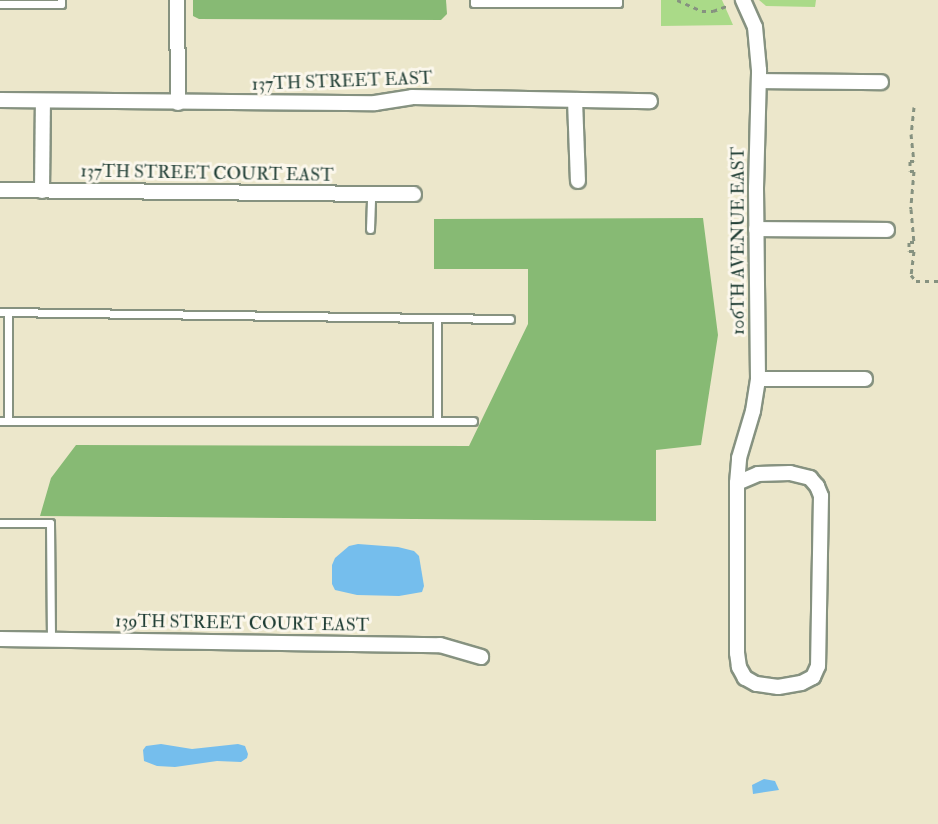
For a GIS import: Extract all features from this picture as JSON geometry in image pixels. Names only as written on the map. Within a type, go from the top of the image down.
[{"type":"street","points":[[177,0],[178,103]]},
{"type":"street","name":"106TH AVENUE EAST","points":[[737,483],[758,474],[790,473],[810,478],[817,486],[821,496],[818,666],[813,677],[801,683],[778,687],[756,684],[745,678],[739,667],[737,483],[739,458],[753,411],[758,379],[756,229],[759,81],[754,27],[743,0]]},
{"type":"street","points":[[759,81],[881,82]]},
{"type":"street","name":"137TH STREET EAST","points":[[0,100],[375,103],[412,97],[650,100]]},
{"type":"street","points":[[575,100],[578,181]]},
{"type":"street","points":[[42,191],[43,101]]},
{"type":"street","name":"137TH STREET COURT EAST","points":[[0,190],[414,194]]},
{"type":"street","points":[[756,229],[887,230]]},
{"type":"street","points":[[758,379],[865,379]]},
{"type":"street","name":"139TH STREET COURT EAST","points":[[0,639],[440,645],[481,657]]},
{"type":"lane","points":[[0,4],[61,4],[61,0]]},
{"type":"lane","points":[[474,0],[474,3],[618,3],[618,0]]},
{"type":"lane","points":[[370,229],[371,194]]},
{"type":"lane","points":[[473,421],[4,421],[4,312],[510,319]]},
{"type":"lane","points":[[437,318],[437,421]]},
{"type":"lane","points":[[0,523],[50,523],[51,639]]},
{"type":"path","points":[[676,0],[702,11],[713,11],[726,6]]},
{"type":"path","points":[[914,107],[910,134],[914,155],[914,161],[910,161],[910,171],[914,171],[912,209],[914,242],[909,242],[909,251],[914,251],[911,275],[916,281],[938,281]]},
{"type":"green space","points":[[193,0],[446,0],[447,14],[441,20],[199,19],[193,16]]},
{"type":"green space","points":[[661,0],[722,0],[733,25],[661,26]]},
{"type":"green space","points":[[759,0],[816,0],[815,7],[766,6]]},
{"type":"green space","points":[[703,218],[718,335],[701,445],[656,450],[656,521],[40,516],[51,478],[76,445],[469,446],[528,324],[528,269],[434,269],[434,219]]},
{"type":"water","points":[[358,544],[398,547],[414,551],[419,556],[424,586],[422,592],[399,596],[357,595],[335,590],[332,584],[332,565],[335,558],[349,546]]},
{"type":"water","points":[[161,744],[192,749],[238,744],[245,746],[248,754],[247,758],[241,762],[217,761],[175,767],[157,766],[144,761],[143,750],[146,746]]},
{"type":"water","points":[[764,779],[775,781],[779,790],[753,794],[752,785]]}]
